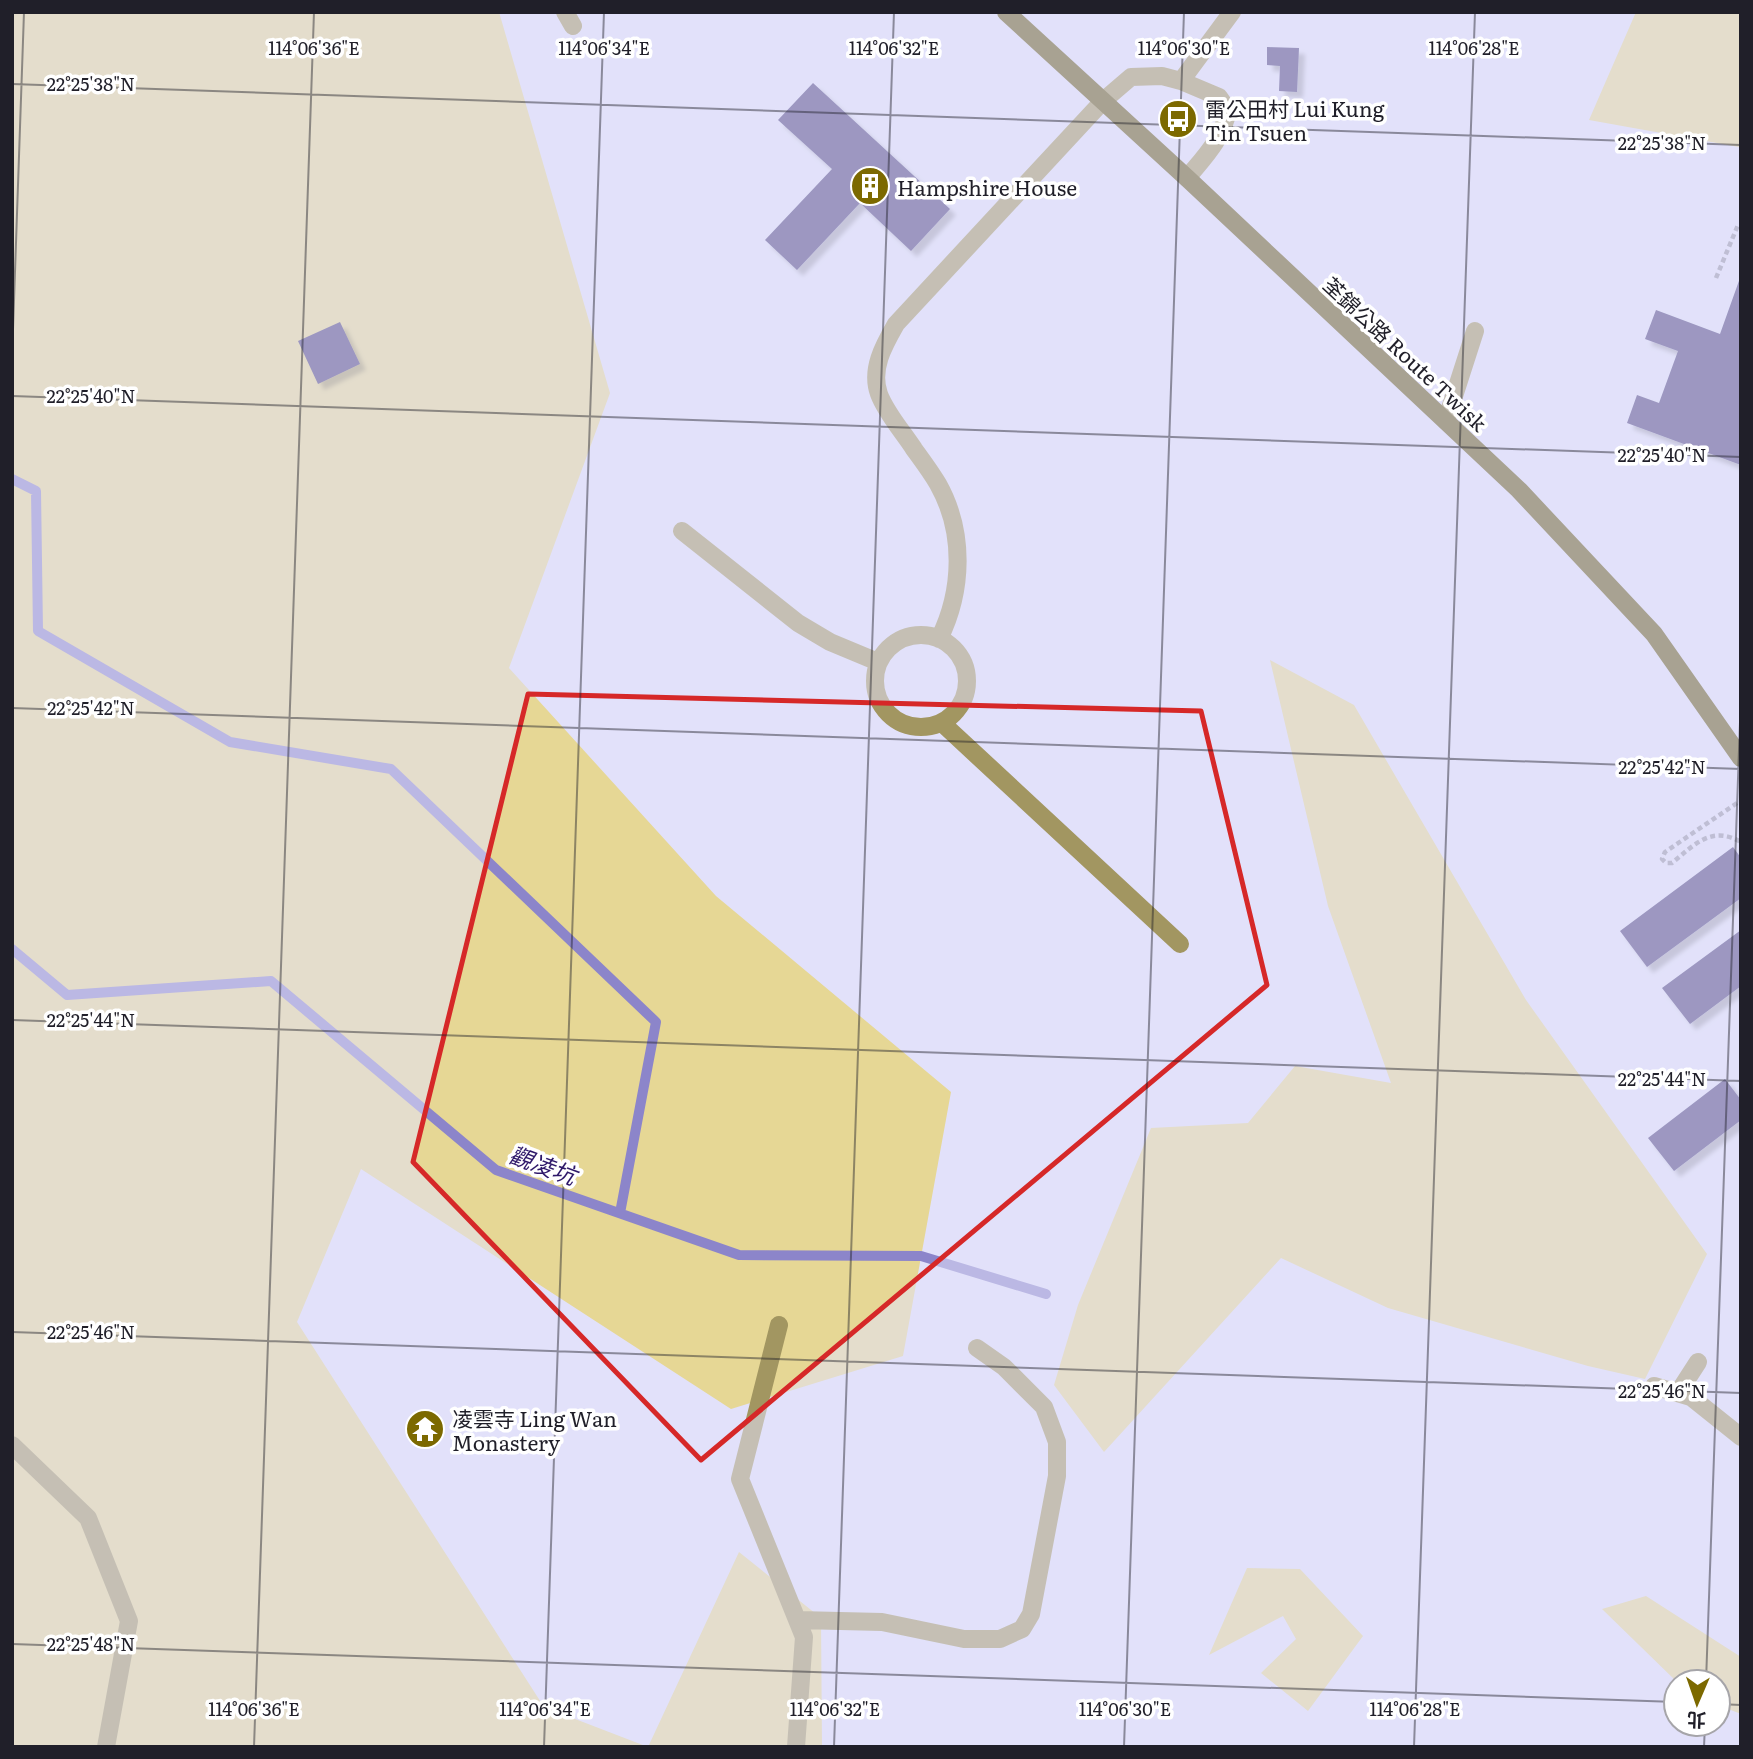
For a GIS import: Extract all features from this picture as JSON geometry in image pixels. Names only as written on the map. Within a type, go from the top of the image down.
[{"type":"main road","name":"荃錦公路 Route Twisk","points":[[1006,12],[1519,490],[1654,634],[1741,758]]},
{"type":"lane","points":[[1181,81],[1232,12]]},
{"type":"lane","points":[[939,639],[953,607],[958,571],[955,532],[939,486],[880,394],[877,372],[879,357],[896,324],[1103,101],[1131,77],[1161,76],[1181,81],[1219,97],[1228,110],[1224,128],[1187,178]]},
{"type":"lane","points":[[1446,421],[1475,331]]},
{"type":"lane","points":[[682,531],[798,623],[830,642],[878,662]]},
{"type":"lane","points":[[926,636],[939,639],[959,655],[965,667],[966,693],[961,705],[942,723],[928,727],[900,723],[888,715],[880,704],[874,676],[878,662],[893,644],[903,639],[926,636]]},
{"type":"lane","points":[[942,723],[1180,944]]},
{"type":"lane","points":[[779,1325],[740,1479],[804,1637],[796,1747]]},
{"type":"lane","points":[[797,1620],[882,1622],[964,1639],[1000,1639],[1022,1629],[1031,1614],[1057,1476],[1058,1442],[1044,1408],[1004,1367],[977,1348]]},
{"type":"lane","points":[[1678,1393],[1698,1362]]},
{"type":"lane","points":[[1654,1386],[1691,1398],[1741,1437]]},
{"type":"lane","points":[[12,1445],[88,1518],[129,1621],[106,1747]]},
{"type":"path","points":[[1716,278],[1738,225],[1741,226]]},
{"type":"path","points":[[1737,803],[1665,852],[1662,859],[1665,863],[1672,863],[1697,842],[1711,836],[1728,835],[1741,842]]},
{"type":"highlighted area","points":[[528,694],[1201,711],[1267,985],[701,1460],[413,1162]]},
{"type":"shaded area","points":[[12,12],[499,12],[610,393],[509,668],[716,896],[951,1092],[903,1356],[731,1409],[361,1169],[297,1322],[544,1707],[648,1747],[12,1747]]},
{"type":"shaded area","points":[[1636,12],[1741,12],[1739,147],[1589,120]]},
{"type":"shaded area","points":[[1270,660],[1354,705],[1526,1000],[1707,1254],[1645,1379],[1588,1366],[1388,1308],[1281,1258],[1104,1452],[1054,1385],[1078,1305],[1151,1128],[1248,1123],[1295,1066],[1391,1083],[1328,906]]},
{"type":"shaded area","points":[[739,1552],[821,1618],[822,1747],[648,1747]]},
{"type":"shaded area","points":[[1247,1568],[1300,1569],[1363,1636],[1308,1711],[1261,1673],[1296,1639],[1283,1616],[1209,1655]]},
{"type":"shaded area","points":[[1646,1596],[1741,1657],[1741,1714],[1732,1710],[1732,1668],[1663,1668],[1602,1609]]},
{"type":"building","points":[[1267,47],[1299,48],[1297,92],[1279,91],[1280,66],[1267,65]]},
{"type":"building","name":"Hampshire House","points":[[813,83],[950,209],[911,251],[860,203],[797,270],[765,240],[832,169],[778,120]]},
{"type":"building","points":[[1740,278],[1741,465],[1627,423],[1637,395],[1659,403],[1678,351],[1645,339],[1656,310],[1720,334]]},
{"type":"building","points":[[340,322],[360,364],[318,384],[298,341]]},
{"type":"building","points":[[1733,847],[1741,858],[1741,898],[1647,967],[1620,931]]},
{"type":"building","points":[[1741,930],[1741,986],[1690,1024],[1662,988]]},
{"type":"building","points":[[1725,1079],[1741,1100],[1741,1120],[1674,1171],[1648,1138]]},
{"type":"waterway","points":[[12,479],[36,491],[38,631],[230,742],[391,769],[656,1022],[620,1213]]},
{"type":"waterway","name":"觀凌坑","points":[[12,949],[67,995],[271,981],[496,1170],[739,1255],[921,1256],[1046,1294]]},
{"type":"place","name":"雷公田村 Lui Kung Tin Tsuen","points":[[1178,119]]},
{"type":"place","name":"Hampshire House","points":[[870,186]]},
{"type":"place","name":"凌雲寺 Ling Wan Monastery","points":[[425,1429]]}]
